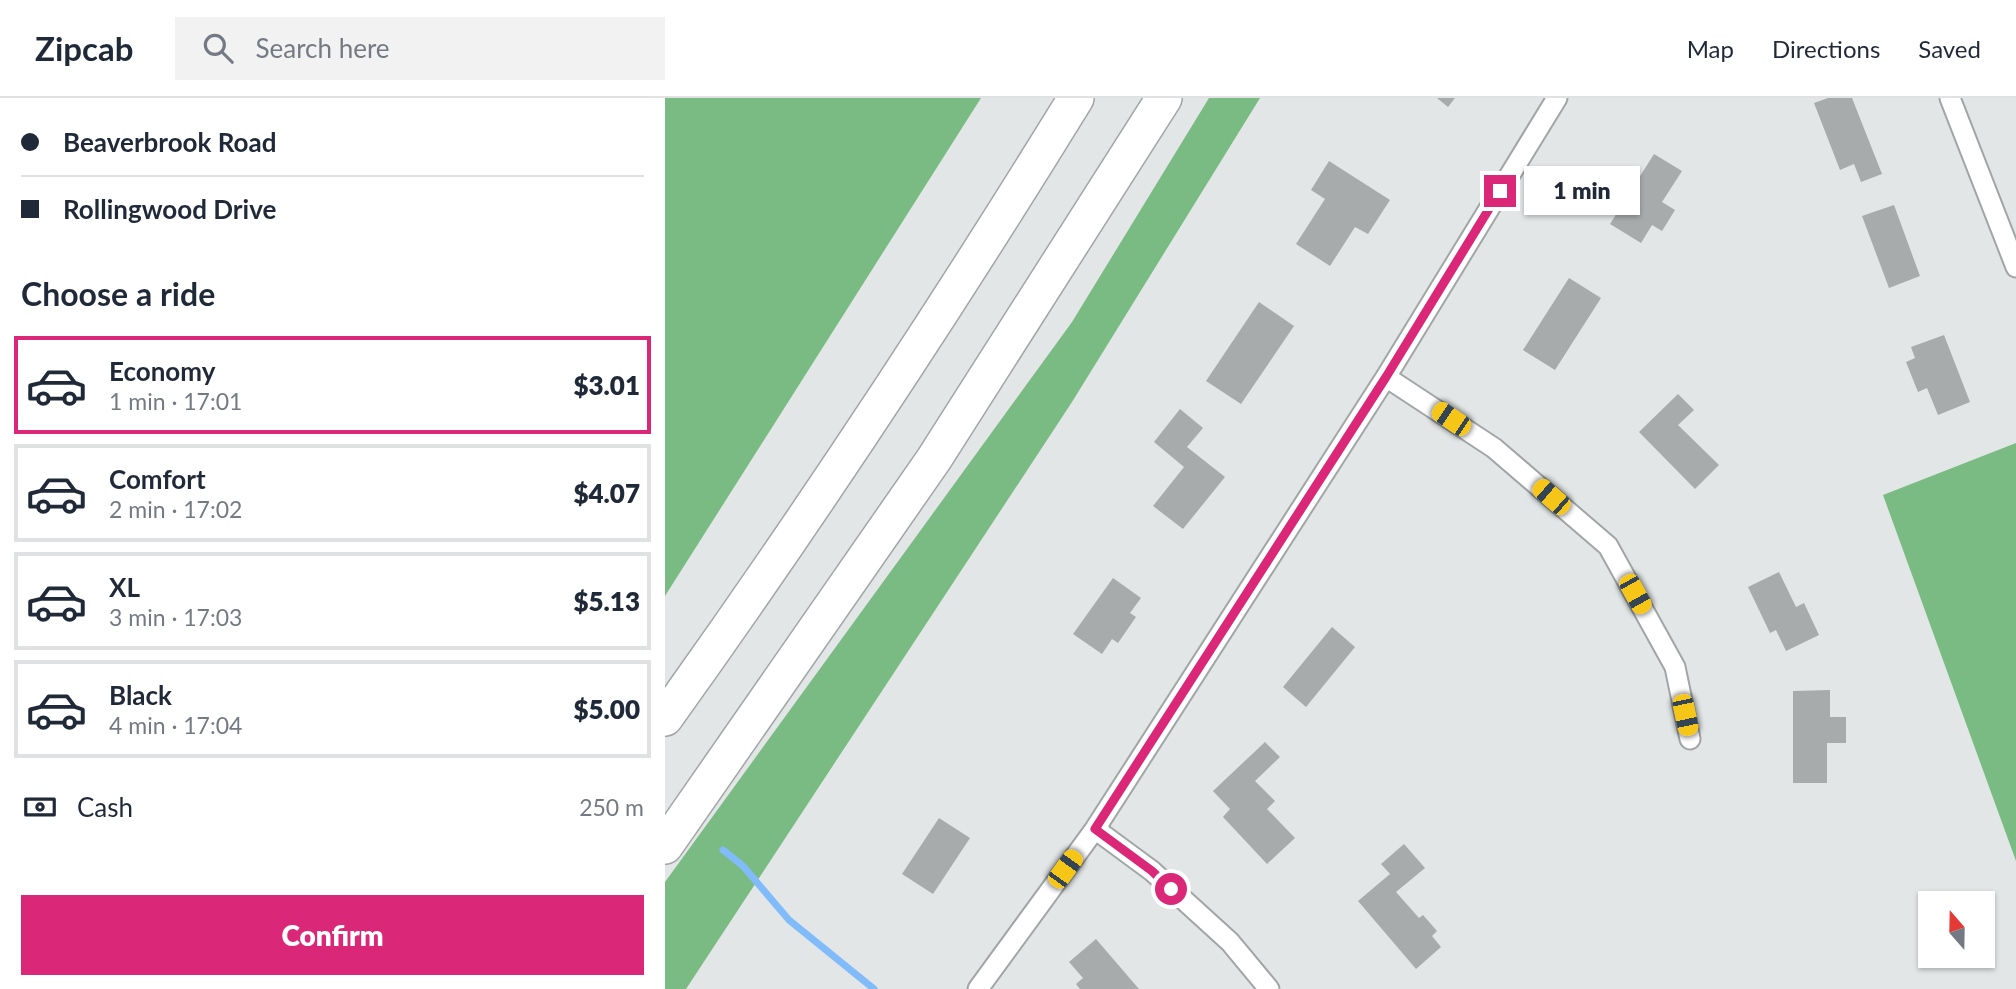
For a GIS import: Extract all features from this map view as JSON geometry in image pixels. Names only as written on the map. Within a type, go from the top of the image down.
[{"type":"highway","points":[[665,718],[758,587],[1003,217],[1076,98]]},
{"type":"highway","points":[[665,846],[934,459],[1164,98]]},
{"type":"street","points":[[978,989],[1095,829],[1386,377],[1557,98]]},
{"type":"street","points":[[1951,98],[2016,267]]},
{"type":"street","points":[[1386,377],[1494,448],[1608,546],[1675,667],[1690,739]]},
{"type":"street","points":[[1095,829],[1152,871],[1221,933],[1269,989]]},
{"type":"green space","points":[[665,98],[981,98],[665,596]]},
{"type":"green space","points":[[1209,98],[1260,98],[1072,402],[686,989],[665,989],[665,882],[1072,322]]},
{"type":"green space","points":[[2016,443],[2016,861],[1883,495]]},
{"type":"building","points":[[1437,98],[1455,98],[1448,107]]},
{"type":"building","points":[[1828,98],[1852,98],[1882,174],[1861,182],[1854,164],[1840,170],[1814,103]]},
{"type":"building","points":[[1654,154],[1682,171],[1662,202],[1675,210],[1662,231],[1652,225],[1641,243],[1610,224]]},
{"type":"building","points":[[1329,161],[1390,200],[1368,234],[1355,227],[1330,266],[1296,244],[1325,199],[1311,190]]},
{"type":"building","points":[[1894,205],[1920,276],[1889,288],[1862,216]]},
{"type":"building","points":[[1569,278],[1601,298],[1555,370],[1523,350]]},
{"type":"building","points":[[1259,302],[1294,326],[1241,404],[1206,381]]},
{"type":"building","points":[[1944,335],[1970,402],[1938,415],[1927,388],[1918,392],[1906,362],[1915,358],[1911,347]]},
{"type":"building","points":[[1678,394],[1694,410],[1678,425],[1719,465],[1695,489],[1639,432]]},
{"type":"building","points":[[1180,409],[1203,428],[1187,447],[1225,477],[1183,529],[1153,506],[1184,467],[1154,442]]},
{"type":"building","points":[[1779,572],[1796,607],[1804,603],[1819,635],[1786,651],[1776,630],[1770,633],[1748,587]]},
{"type":"building","points":[[1113,578],[1141,598],[1130,613],[1136,617],[1118,643],[1112,639],[1102,654],[1073,634]]},
{"type":"building","points":[[1332,627],[1355,647],[1306,707],[1283,687]]},
{"type":"building","points":[[1830,690],[1830,717],[1846,717],[1846,743],[1827,743],[1827,783],[1793,783],[1793,691]]},
{"type":"building","points":[[1265,742],[1280,757],[1255,781],[1275,801],[1267,809],[1295,838],[1267,864],[1223,817],[1230,809],[1213,791]]},
{"type":"building","points":[[939,818],[970,838],[933,894],[902,874]]},
{"type":"building","points":[[1404,844],[1425,868],[1396,892],[1419,918],[1423,915],[1437,931],[1432,936],[1441,947],[1416,969],[1358,901],[1390,874],[1381,864]]},
{"type":"building","points":[[1096,939],[1139,989],[1080,989],[1076,984],[1083,978],[1069,962]]},
{"type":"waterway","points":[[723,850],[743,866],[789,920],[874,989]]},
{"type":"route","points":[[1171,889],[1152,871],[1095,829],[1386,377],[1500,191]]}]
